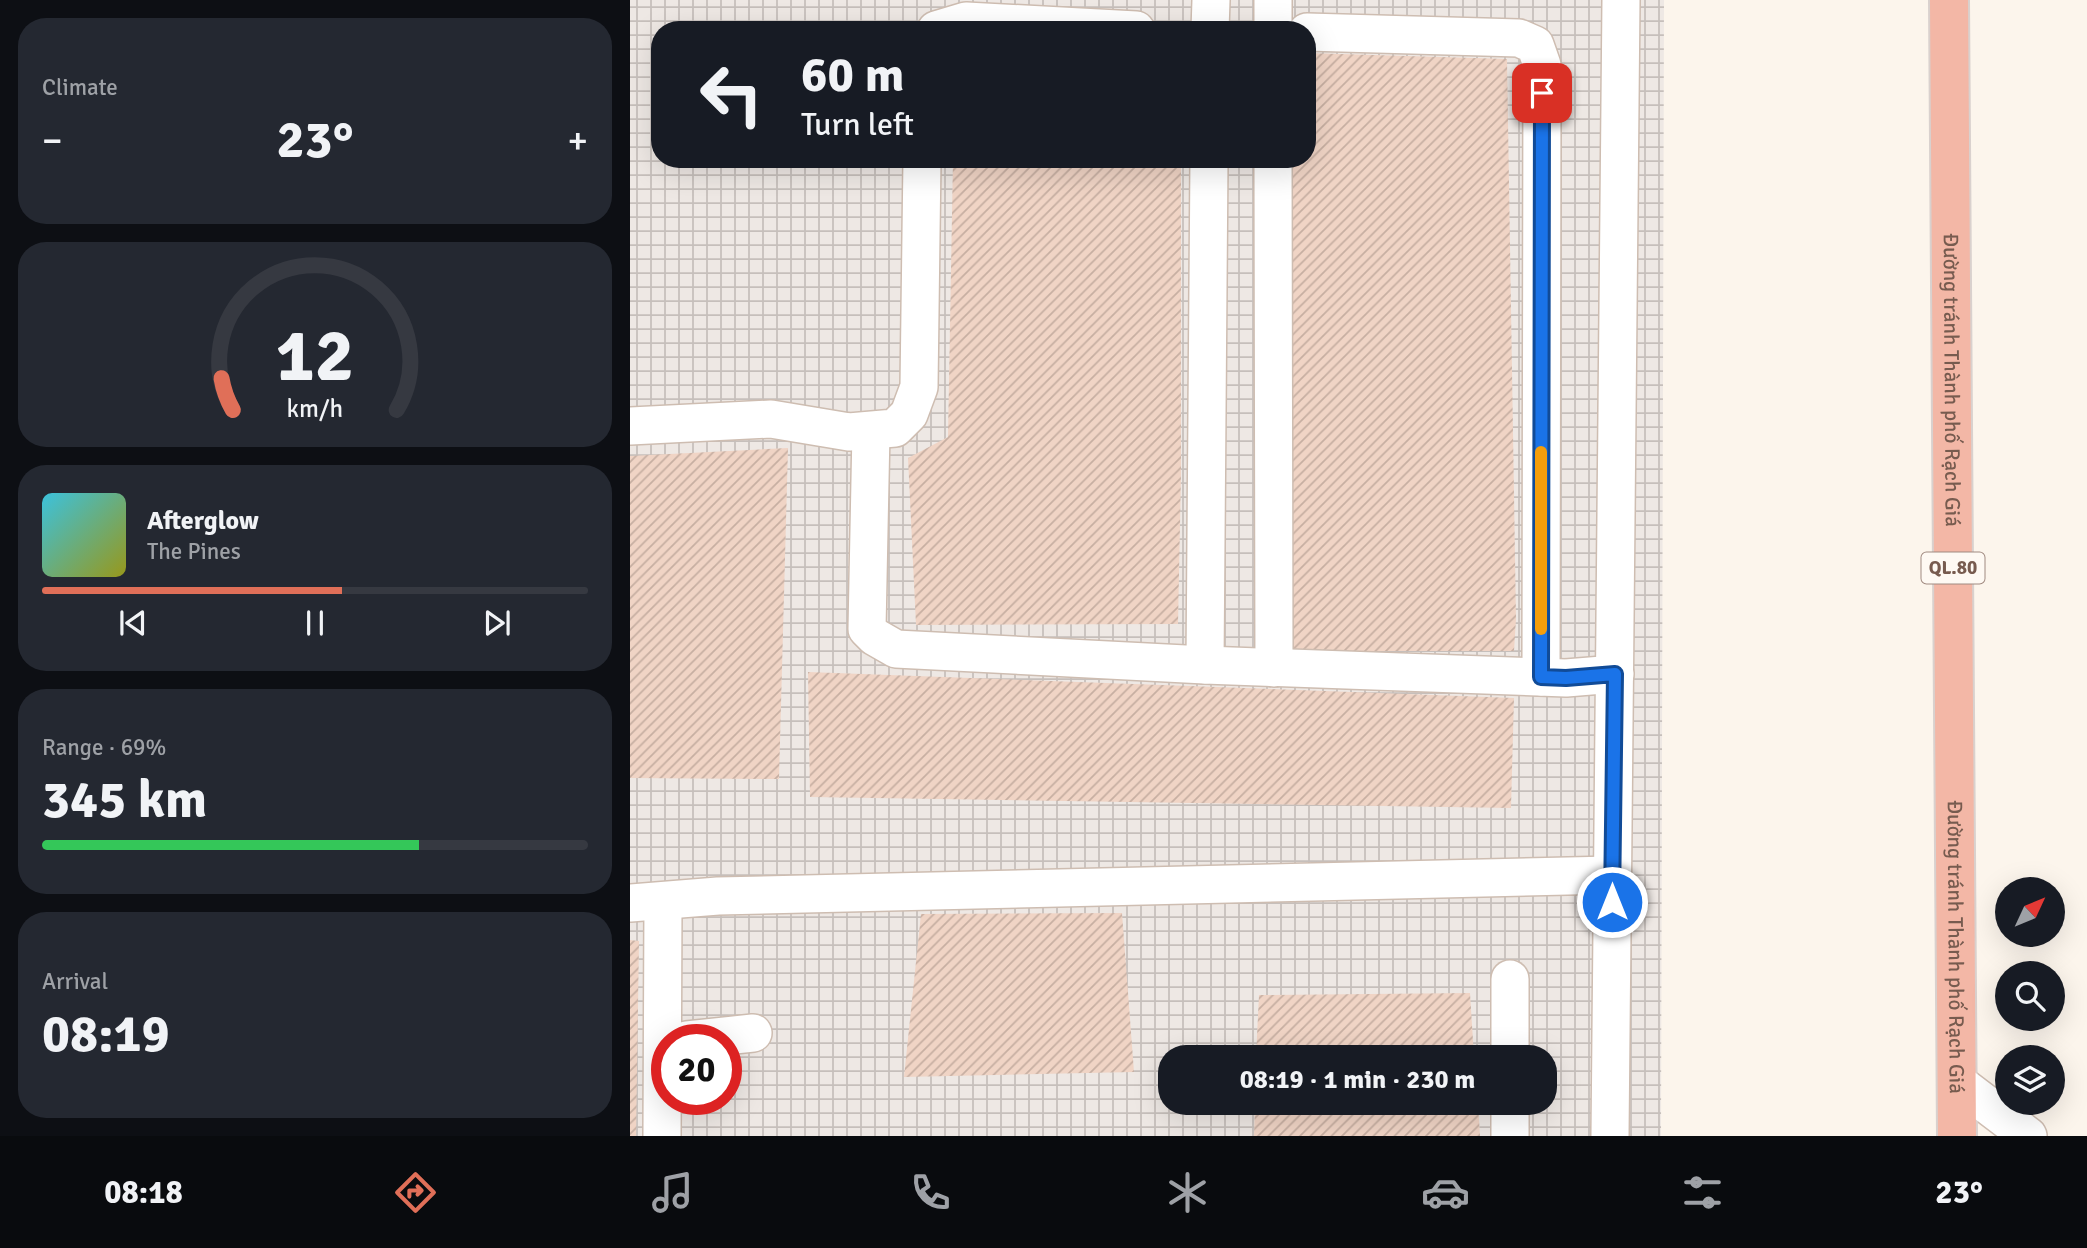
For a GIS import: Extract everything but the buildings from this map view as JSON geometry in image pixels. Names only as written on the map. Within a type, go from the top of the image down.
[{"type":"highway","name":"Đường tránh Thành phố Rạch Giá","points":[[1949,0],[1957,1136]]},
{"type":"street","points":[[1210,21],[1211,0]]},
{"type":"street","points":[[1273,0],[1273,21]]},
{"type":"street","points":[[1610,1136],[1621,0]]},
{"type":"street","points":[[1316,32],[1519,38],[1535,45],[1542,65],[1541,677]]},
{"type":"street","points":[[630,426],[771,419],[849,432],[895,428],[909,414],[919,387],[922,168]]},
{"type":"street","points":[[1205,665],[1209,168]]},
{"type":"street","points":[[1273,168],[1274,668]]},
{"type":"street","points":[[871,431],[867,629],[896,649],[1274,668],[1566,678],[1615,674]]},
{"type":"street","points":[[669,1024],[646,903],[718,896],[1612,876]]},
{"type":"street","points":[[1510,979],[1510,1045]]},
{"type":"street","points":[[742,1034],[753,1033]]},
{"type":"street","points":[[1957,1082],[2028,1136]]},
{"type":"street","points":[[662,1136],[664,1115]]},
{"type":"street","points":[[1510,1115],[1510,1136]]},
{"type":"shaded area","points":[[630,0],[1664,0],[1661,1136],[630,1136]]},
{"type":"slow traffic","points":[[1541,452],[1541,629]]},
{"type":"route","points":[[1542,93],[1541,677],[1615,674],[1612,902]]}]
